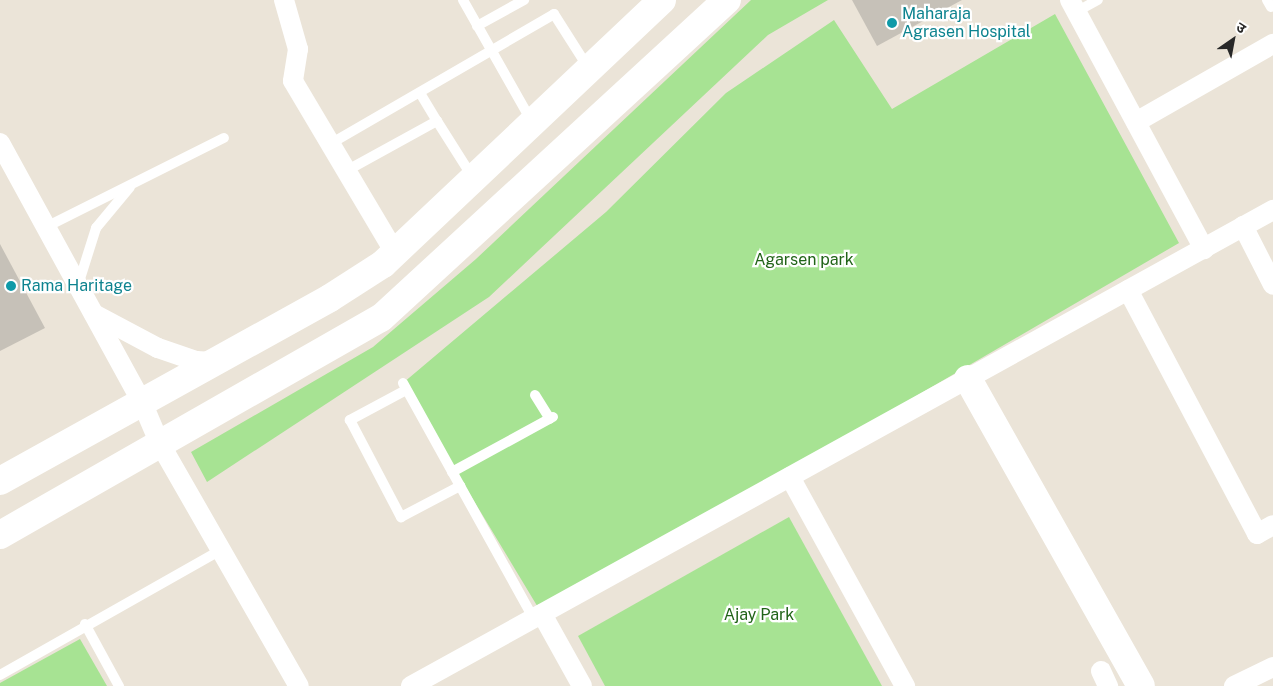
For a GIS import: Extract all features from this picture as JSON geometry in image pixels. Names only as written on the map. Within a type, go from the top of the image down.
[{"type":"street","points":[[284,0],[298,48],[293,81],[394,253]]},
{"type":"street","points":[[0,481],[330,298],[394,253],[662,0]]},
{"type":"street","points":[[0,535],[159,442],[356,335],[381,318],[727,0]]},
{"type":"street","points":[[1073,6],[1204,248]]},
{"type":"street","points":[[1136,122],[1273,44]]},
{"type":"street","points":[[0,143],[142,402],[159,442],[299,686]]},
{"type":"street","points":[[411,686],[1273,210]]},
{"type":"street","points":[[1243,226],[1273,285]]},
{"type":"street","points":[[1128,290],[1256,534],[1273,524]]},
{"type":"street","points":[[94,314],[158,348],[196,361],[214,362]]},
{"type":"street","points":[[968,379],[1141,686]]},
{"type":"street","points":[[790,477],[905,686]]},
{"type":"street","points":[[538,616],[582,686]]},
{"type":"street","points":[[1234,686],[1273,667]]},
{"type":"lane","points":[[463,0],[532,123]]},
{"type":"lane","points":[[478,26],[524,0]]},
{"type":"lane","points":[[1073,6],[1098,0]]},
{"type":"lane","points":[[330,144],[492,52],[554,14],[589,69]]},
{"type":"lane","points":[[420,93],[473,178]]},
{"type":"lane","points":[[346,171],[437,121]]},
{"type":"lane","points":[[46,227],[224,138]]},
{"type":"lane","points":[[79,288],[78,276],[96,228],[133,184]]},
{"type":"lane","points":[[460,486],[401,517],[350,420],[404,386],[460,486],[538,616]]},
{"type":"lane","points":[[452,472],[552,418],[536,395]]},
{"type":"lane","points":[[0,675],[85,624],[221,550]]},
{"type":"lane","points":[[85,624],[119,686]]},
{"type":"green space","points":[[751,0],[828,0],[768,35],[489,297],[207,482],[191,452],[373,347],[476,259]]},
{"type":"green space","name":"Agarsen park","points":[[1055,14],[1179,243],[542,614],[403,383],[606,212],[726,93],[834,20],[892,109]]},
{"type":"green space","name":"Ajay Park","points":[[789,517],[882,686],[605,686],[578,636]]},
{"type":"green space","points":[[80,639],[107,686],[0,686],[0,683]]},
{"type":"building","name":"Maharaja Agrasen Hospital","points":[[852,0],[962,0],[877,46]]},
{"type":"building","name":"Rama Haritage","points":[[0,244],[45,328],[0,351]]},
{"type":"place","name":"Maharaja Agrasen Hospital","points":[[892,23]]},
{"type":"place","name":"Rama Haritage","points":[[11,286]]}]
